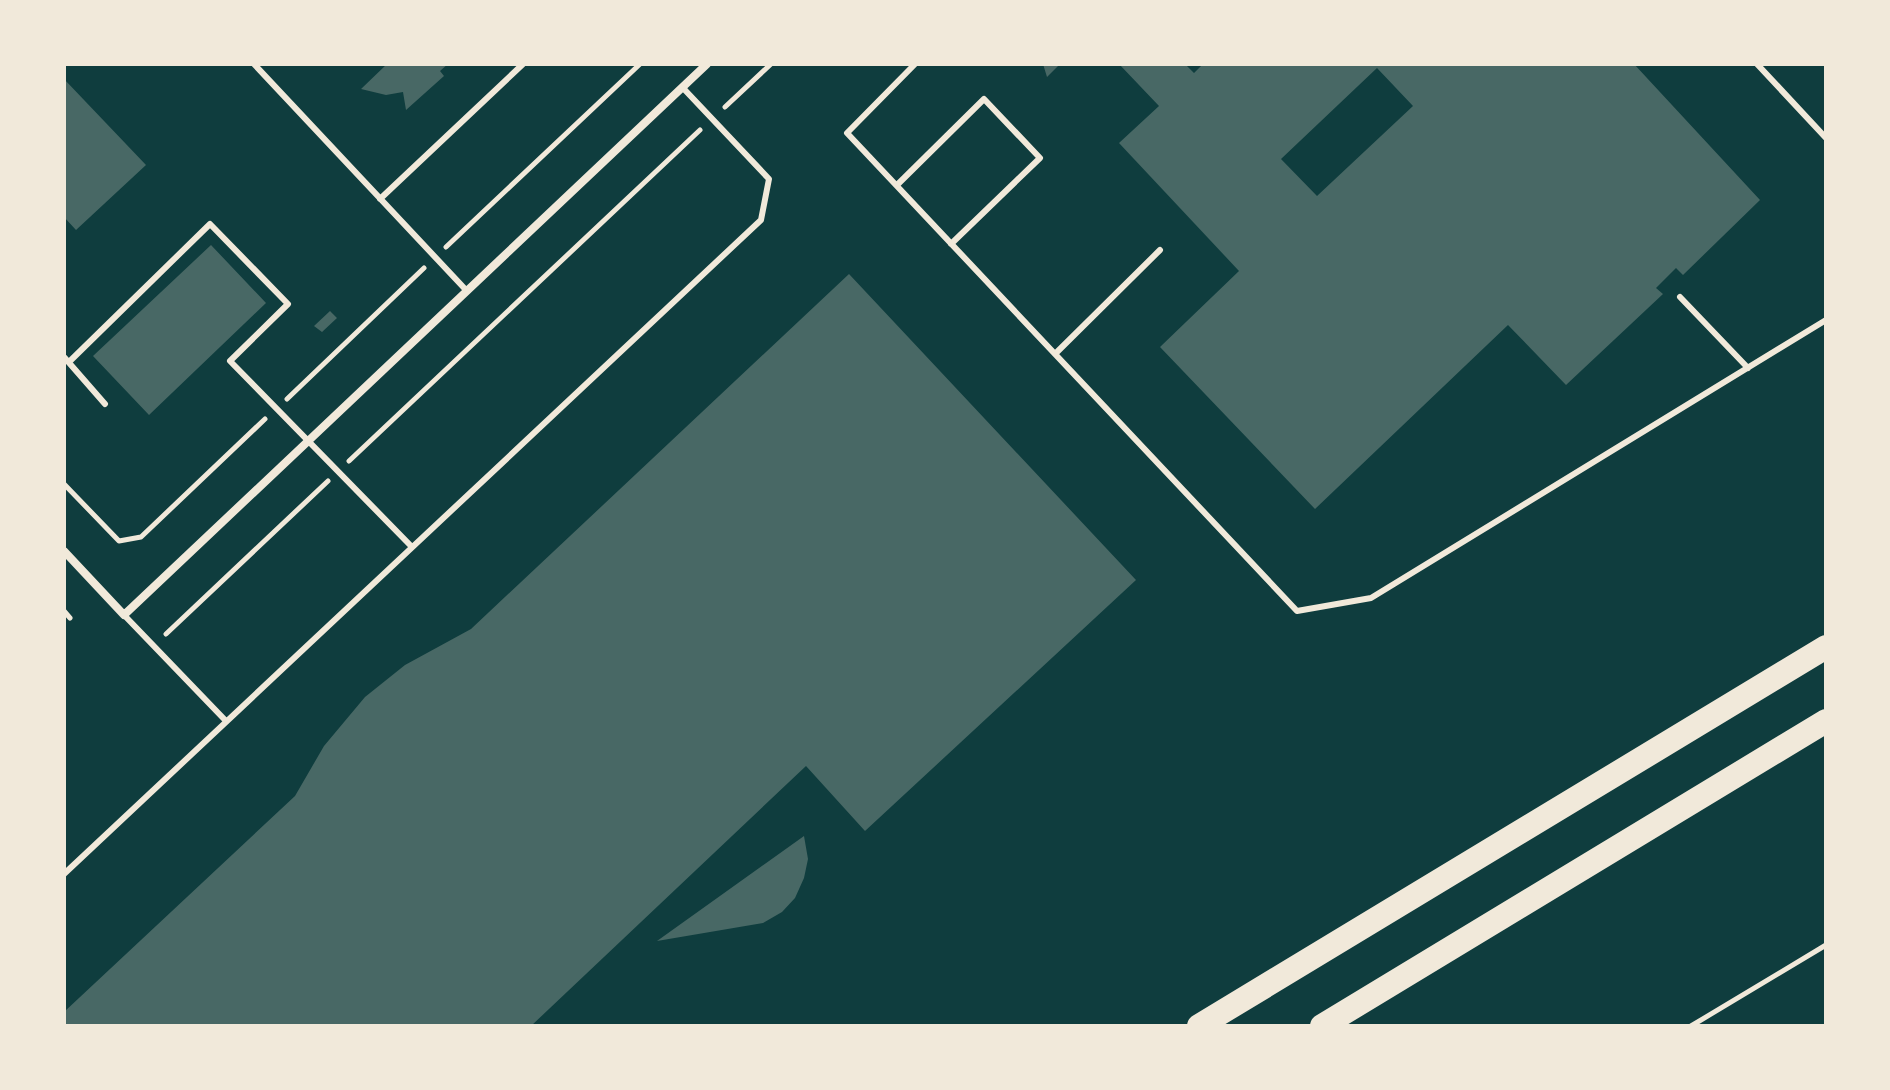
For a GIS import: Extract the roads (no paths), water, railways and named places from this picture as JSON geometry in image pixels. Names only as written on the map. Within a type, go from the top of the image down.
[{"type":"highway","points":[[1199,1026],[1826,647]]},
{"type":"highway","points":[[1322,1026],[1826,721]]},
{"type":"street","points":[[64,551],[124,615],[707,64]]},
{"type":"lane","points":[[254,64],[466,290]]},
{"type":"lane","points":[[380,199],[523,64]]},
{"type":"lane","points":[[915,64],[847,133],[1297,611],[1371,598],[1826,320]]},
{"type":"lane","points":[[1757,64],[1826,138]]},
{"type":"lane","points":[[64,874],[761,220],[769,179],[683,88]]},
{"type":"lane","points":[[897,185],[984,99],[1040,158],[951,244]]},
{"type":"lane","points":[[105,404],[66,360],[210,224],[288,304],[230,361],[412,547]]},
{"type":"lane","points":[[1055,354],[1160,250]]},
{"type":"lane","points":[[1680,297],[1748,368]]},
{"type":"lane","points":[[124,615],[226,721]]}]
